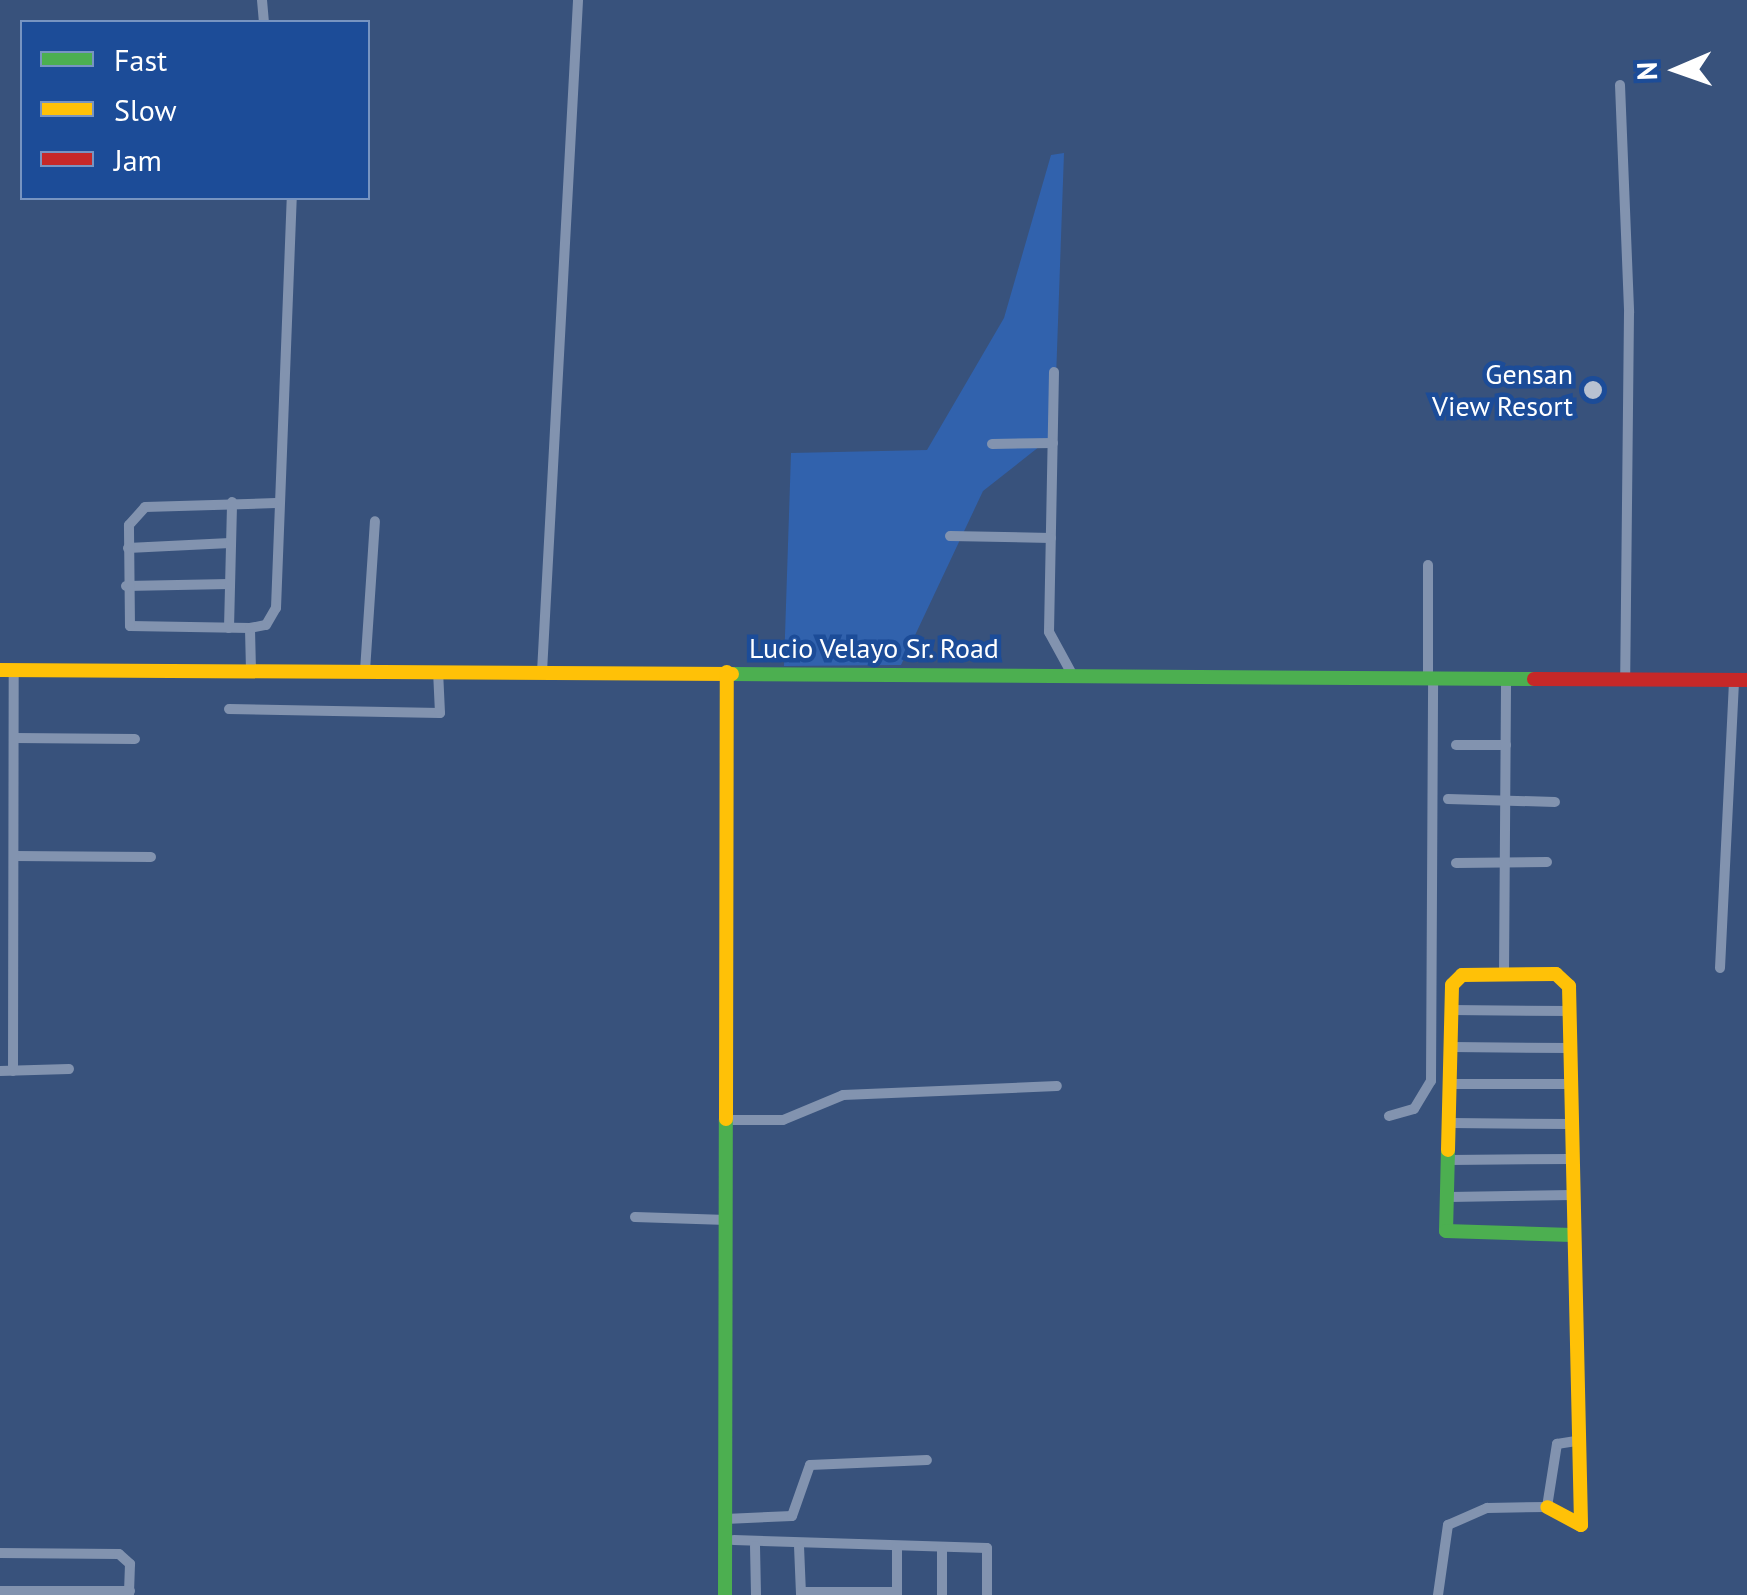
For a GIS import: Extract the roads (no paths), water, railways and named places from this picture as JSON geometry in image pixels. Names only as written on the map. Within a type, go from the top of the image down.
[{"type":"street","points":[[542,672],[578,0]]},
{"type":"street","points":[[1620,86],[1629,313],[1625,680]]},
{"type":"street","points":[[276,503],[145,507],[132,516],[126,586],[130,626],[250,628],[276,608],[276,503],[292,200]]},
{"type":"street","points":[[1054,372],[1049,632],[1072,674]]},
{"type":"street","points":[[992,444],[1053,443]]},
{"type":"street","points":[[229,628],[232,502]]},
{"type":"street","points":[[365,671],[374,521]]},
{"type":"street","points":[[950,536],[1051,538]]},
{"type":"street","points":[[128,548],[230,543]]},
{"type":"street","points":[[1388,1116],[1414,1109],[1431,1081],[1432,681],[1428,564]]},
{"type":"street","points":[[126,586],[228,584]]},
{"type":"street","points":[[250,628],[251,670]]},
{"type":"street","points":[[7,670],[15,738],[14,997],[6,1070],[69,1070]]},
{"type":"street","name":"Lucio Velayo Sr. Road","points":[[7,670],[1072,674],[1507,682],[1740,680]]},
{"type":"street","points":[[229,710],[440,712],[438,671]]},
{"type":"street","points":[[725,1595],[726,672]]},
{"type":"street","points":[[1720,968],[1740,680]]},
{"type":"street","points":[[1504,974],[1507,682]]},
{"type":"street","points":[[15,738],[136,739]]},
{"type":"street","points":[[1456,745],[1506,744]]},
{"type":"street","points":[[1448,800],[1556,802]]},
{"type":"street","points":[[14,856],[151,856]]},
{"type":"street","points":[[1456,863],[1547,862]]},
{"type":"street","points":[[1438,1595],[1448,1525],[1487,1508],[1547,1507],[1581,1525],[1570,1011],[1561,975],[1455,978],[1448,1196],[1452,1235],[1572,1234]]},
{"type":"street","points":[[0,998],[14,997]]},
{"type":"street","points":[[1452,1010],[1570,1011]]},
{"type":"street","points":[[1452,1047],[1570,1048]]},
{"type":"street","points":[[1451,1084],[1570,1084]]},
{"type":"street","points":[[728,1120],[783,1120],[843,1095],[1057,1086]]},
{"type":"street","points":[[1451,1123],[1571,1124]]},
{"type":"street","points":[[1450,1160],[1571,1159]]},
{"type":"street","points":[[1448,1196],[1572,1195]]},
{"type":"street","points":[[635,1217],[727,1220]]},
{"type":"street","points":[[1547,1507],[1557,1444],[1581,1440]]},
{"type":"street","points":[[725,1519],[792,1516],[810,1465],[928,1460]]},
{"type":"street","points":[[734,1540],[755,1546],[986,1548],[987,1595]]},
{"type":"street","points":[[755,1546],[756,1595]]},
{"type":"street","points":[[799,1546],[801,1593],[844,1594],[897,1594],[897,1547]]},
{"type":"street","points":[[942,1548],[942,1595]]},
{"type":"street","points":[[0,1553],[119,1554],[130,1564],[130,1593],[0,1591]]},
{"type":"place","name":"Gensan View Resort","points":[[1593,390]]}]
